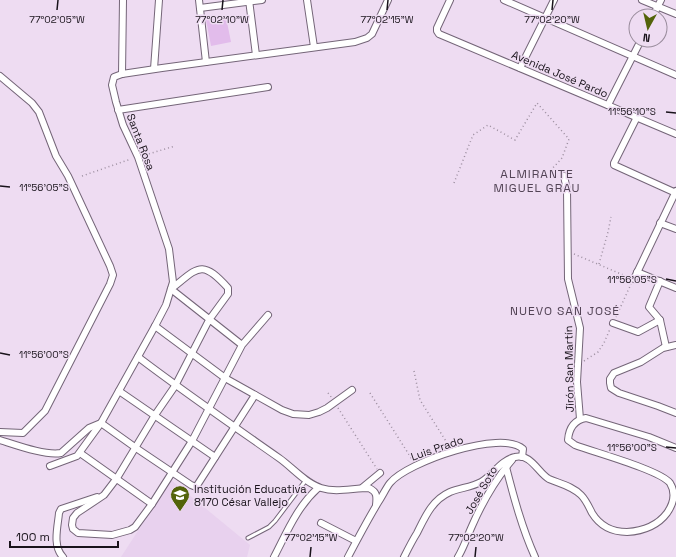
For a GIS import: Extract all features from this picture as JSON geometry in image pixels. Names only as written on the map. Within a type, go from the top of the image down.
[{"type":"street","points":[[123,0],[122,74],[355,42],[367,38],[372,34],[388,0]]},
{"type":"street","points":[[154,69],[159,0]]},
{"type":"street","points":[[199,0],[206,62]]},
{"type":"street","points":[[200,8],[262,0]]},
{"type":"street","points":[[307,0],[314,47]]},
{"type":"street","name":"Avenida José Pardo","points":[[450,0],[436,31],[439,34],[676,134]]},
{"type":"street","points":[[504,0],[676,75]]},
{"type":"street","points":[[520,68],[554,0]]},
{"type":"street","points":[[642,0],[676,14]]},
{"type":"street","points":[[657,7],[661,0]]},
{"type":"street","points":[[249,1],[256,55]]},
{"type":"street","points":[[608,105],[637,48]]},
{"type":"street","name":"Santa Rosa","points":[[80,453],[101,422],[155,326],[166,304],[171,289],[173,276],[169,249],[138,157],[118,110],[112,85],[114,77],[122,74]]},
{"type":"street","points":[[0,76],[32,103],[39,112],[56,156],[68,176],[113,275],[110,284],[42,415],[23,433],[0,432]]},
{"type":"street","points":[[118,110],[268,87]]},
{"type":"street","points":[[634,279],[676,192],[614,165],[638,117]]},
{"type":"street","name":"Jirón San Martín","points":[[561,178],[567,190],[569,252],[568,279],[580,328],[577,382],[580,419]]},
{"type":"street","points":[[660,223],[676,229]]},
{"type":"street","points":[[242,346],[209,320],[171,289],[193,272],[204,268],[214,274],[228,288],[228,294],[209,320],[175,386],[155,415],[117,478],[104,495],[76,513],[73,518],[73,529],[78,533],[112,535],[130,530],[135,526],[152,504],[192,441],[242,346],[268,315]]},
{"type":"street","points":[[637,272],[676,288]]},
{"type":"street","points":[[660,281],[649,307],[660,320],[666,347]]},
{"type":"street","points":[[613,323],[638,332],[660,320]]},
{"type":"street","points":[[155,326],[226,378],[254,395],[282,410],[293,414],[309,415],[319,412],[352,390]]},
{"type":"street","points":[[676,345],[666,347],[641,362],[614,373],[610,379],[611,388],[619,393],[676,413]]},
{"type":"street","points":[[138,357],[175,386],[209,408],[286,463],[318,488],[332,490],[369,488],[374,490],[377,495],[376,505]]},
{"type":"street","points":[[119,391],[215,457]]},
{"type":"street","points":[[0,440],[24,448],[55,454],[61,453],[89,428],[101,422],[191,486],[196,487],[254,395]]},
{"type":"street","points":[[404,557],[428,511],[438,500],[450,492],[480,482],[501,465],[514,457],[522,457],[531,462],[549,478],[572,488],[582,496],[596,519],[604,526],[620,531],[633,531],[646,528],[657,522],[668,511],[673,501],[674,492],[669,482],[656,473],[571,443],[568,440],[569,432],[573,424],[580,419],[594,419],[649,437],[676,448]]},
{"type":"street","name":"Luis Prado","points":[[348,557],[376,505],[394,479],[416,465],[453,452],[487,443],[504,443],[523,448],[522,457]]},
{"type":"street","points":[[50,466],[75,457],[80,453],[152,504]]},
{"type":"street","name":"José Soto","points":[[458,557],[466,543],[471,527],[487,496],[514,457]]},
{"type":"street","points":[[506,467],[522,526],[535,557]]},
{"type":"street","points":[[362,488],[380,473]]},
{"type":"street","points":[[277,556],[299,508],[318,488]]},
{"type":"street","points":[[63,557],[59,554],[57,544],[60,509],[104,495]]},
{"type":"street","points":[[321,523],[356,541]]},
{"type":"lane","points":[[248,538],[268,527],[275,521],[306,480]]},
{"type":"path","points":[[454,183],[473,135],[488,125],[515,140],[537,103],[569,139],[562,158],[550,170],[561,178]]},
{"type":"path","points":[[82,176],[176,146]]},
{"type":"path","points":[[599,264],[608,232],[610,217]]},
{"type":"path","points":[[569,252],[634,279],[604,343],[598,352],[578,365]]},
{"type":"path","points":[[414,371],[420,400],[453,452]]},
{"type":"path","points":[[328,393],[380,473]]},
{"type":"path","points":[[370,393],[416,465]]},
{"type":"shaded area","points":[[226,17],[231,42],[211,46],[206,20]]},
{"type":"shaded area","name":"Institución Educativa 8170 César Vallejo","points":[[171,480],[250,545],[247,557],[121,557]]},
{"type":"place","name":"Institución Educativa 8170 César Vallejo","points":[[180,512]]},
{"type":"district","name":"ALMIRANTE MIGUEL GRAU","points":[[537,181]]},
{"type":"district","name":"NUEVO SAN JOSÉ","points":[[565,311]]}]
